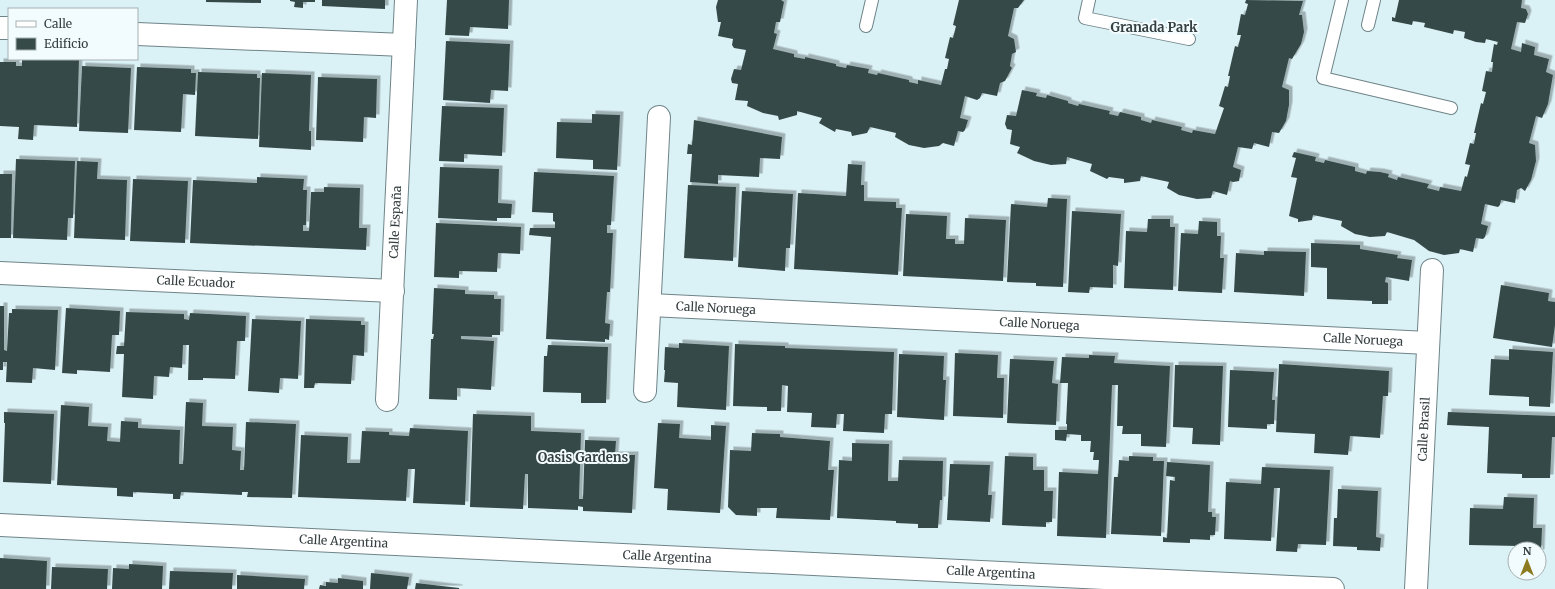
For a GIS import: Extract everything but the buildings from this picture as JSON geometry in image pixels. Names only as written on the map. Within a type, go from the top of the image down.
[{"type":"street","name":"Calle España","points":[[387,400],[406,0]]},
{"type":"street","points":[[138,34],[404,45]]},
{"type":"street","points":[[645,391],[660,117]]},
{"type":"street","name":"Calle Brasil","points":[[1416,589],[1432,270]]},
{"type":"street","name":"Calle Ecuador","points":[[0,273],[392,291]]},
{"type":"street","name":"Calle Noruega","points":[[650,305],[1428,342]]},
{"type":"street","name":"Calle Argentina","points":[[0,526],[1334,589]]},
{"type":"lane","points":[[866,26],[872,0]]},
{"type":"lane","points":[[1089,0],[1085,18],[1189,39]]},
{"type":"lane","points":[[1342,0],[1324,78],[1451,108]]},
{"type":"lane","points":[[1368,25],[1374,0]]},
{"type":"district","name":"Granada Park","points":[[1154,27]]},
{"type":"district","name":"Oasis Gardens","points":[[583,457]]}]
